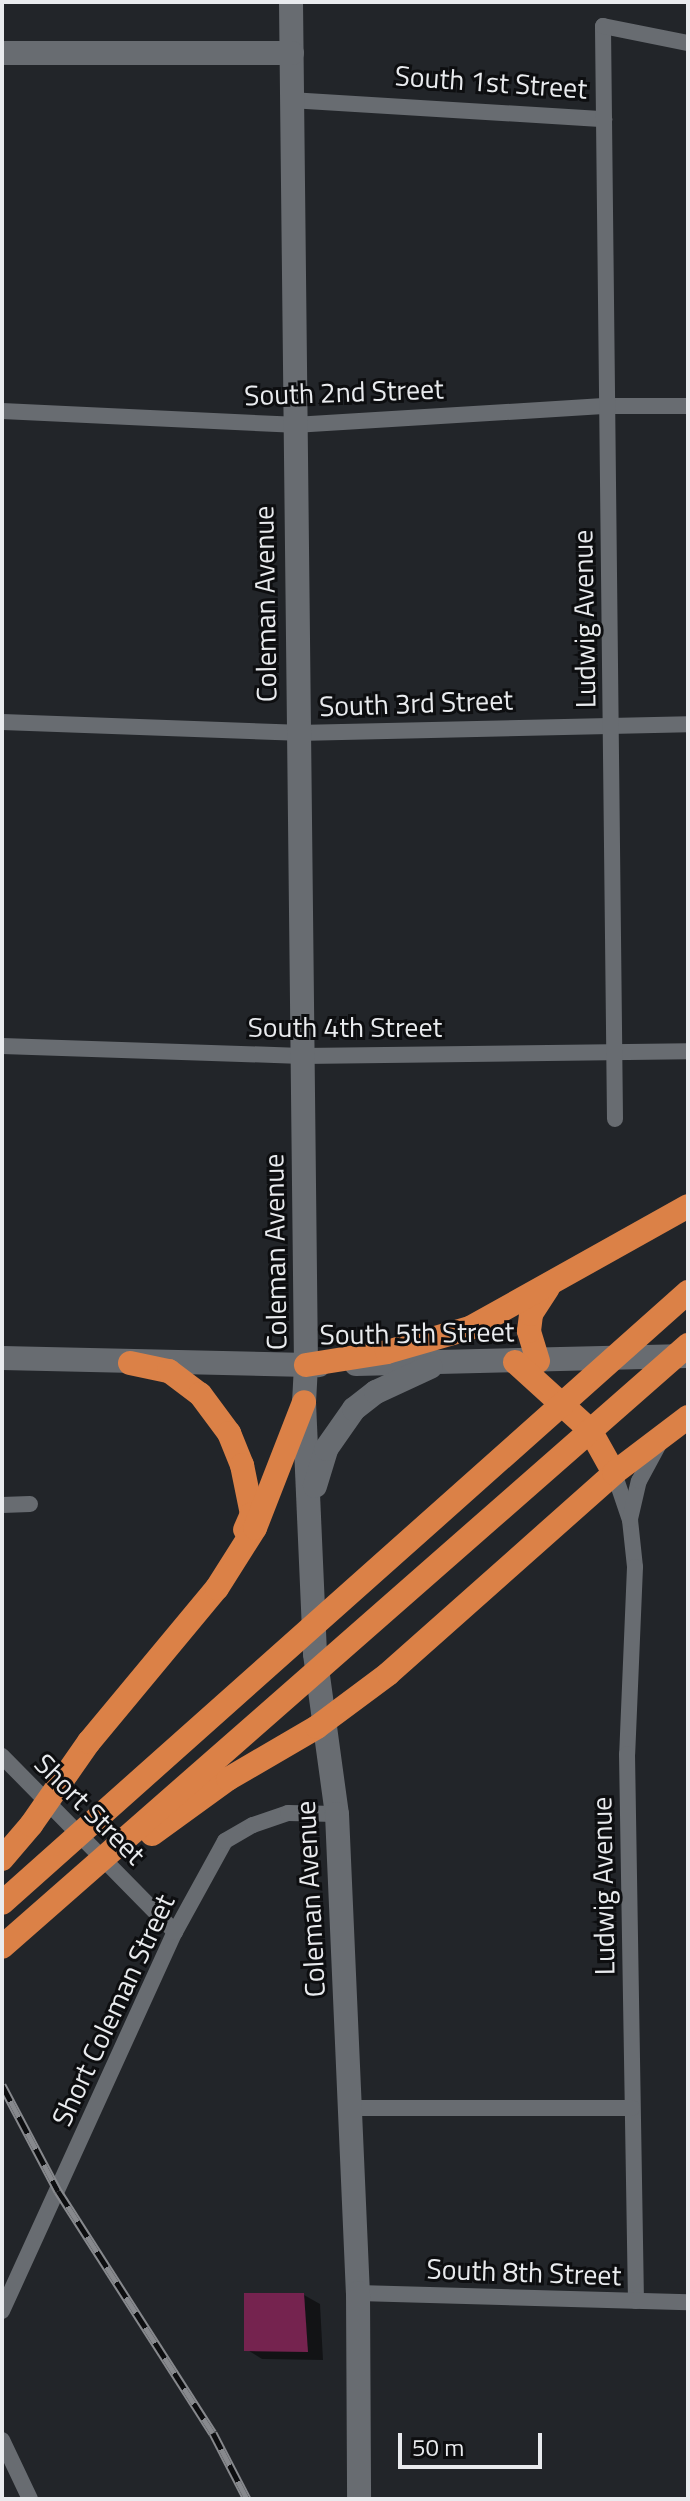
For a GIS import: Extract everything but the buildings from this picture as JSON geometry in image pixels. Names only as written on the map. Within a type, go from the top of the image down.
[{"type":"highway","points":[[306,1365],[387,1352],[470,1328],[688,1206]]},
{"type":"highway","points":[[552,1283],[531,1314],[526,1361],[590,1430],[614,1473]]},
{"type":"highway","points":[[2,1903],[688,1292]]},
{"type":"highway","points":[[9,1939],[272,1713],[688,1345]]},
{"type":"highway","points":[[130,1363],[169,1371],[200,1394],[233,1443],[252,1514],[217,1588]]},
{"type":"highway","points":[[2,1859],[31,1825],[89,1742],[217,1588],[255,1528],[304,1402]]},
{"type":"highway","points":[[9,1939],[228,1779],[317,1727],[388,1674],[614,1473],[688,1417]]},
{"type":"street","name":"Coleman Avenue","points":[[291,2],[304,1402],[315,1654],[337,1814],[358,2293],[359,2499]]},
{"type":"street","name":"South 1st Street","points":[[290,100],[604,119],[603,26],[688,43]]},
{"type":"street","points":[[2,53],[292,53]]},
{"type":"street","name":"Ludwig Avenue","points":[[604,119],[615,1119]]},
{"type":"street","name":"South 2nd Street","points":[[2,411],[294,425],[607,406],[688,406]]},
{"type":"street","name":"South 3rd Street","points":[[2,722],[297,733],[611,723],[688,724]]},
{"type":"street","name":"South 4th Street","points":[[2,1046],[302,1056],[688,1051]]},
{"type":"street","name":"South 5th Street","points":[[2,1358],[306,1365],[688,1356]]},
{"type":"street","points":[[308,1508],[326,1449],[354,1409],[376,1392],[437,1363]]},
{"type":"street","points":[[630,1520],[639,1481],[662,1437]]},
{"type":"street","name":"Ludwig Avenue","points":[[614,1473],[630,1520],[635,1567],[627,1754],[636,2301]]},
{"type":"street","points":[[2,1505],[30,1504]]},
{"type":"street","name":"Short Street","points":[[2,1756],[175,1932]]},
{"type":"street","name":"Short Coleman Street","points":[[2,2311],[175,1932],[225,1841],[253,1825],[288,1813],[337,1814]]},
{"type":"street","points":[[351,2108],[632,2108]]},
{"type":"street","name":"South 8th Street","points":[[358,2293],[688,2302]]},
{"type":"street","points":[[2,2440],[30,2499]]},
{"type":"railway","points":[[2,2085],[58,2191],[213,2433],[247,2499]]}]
